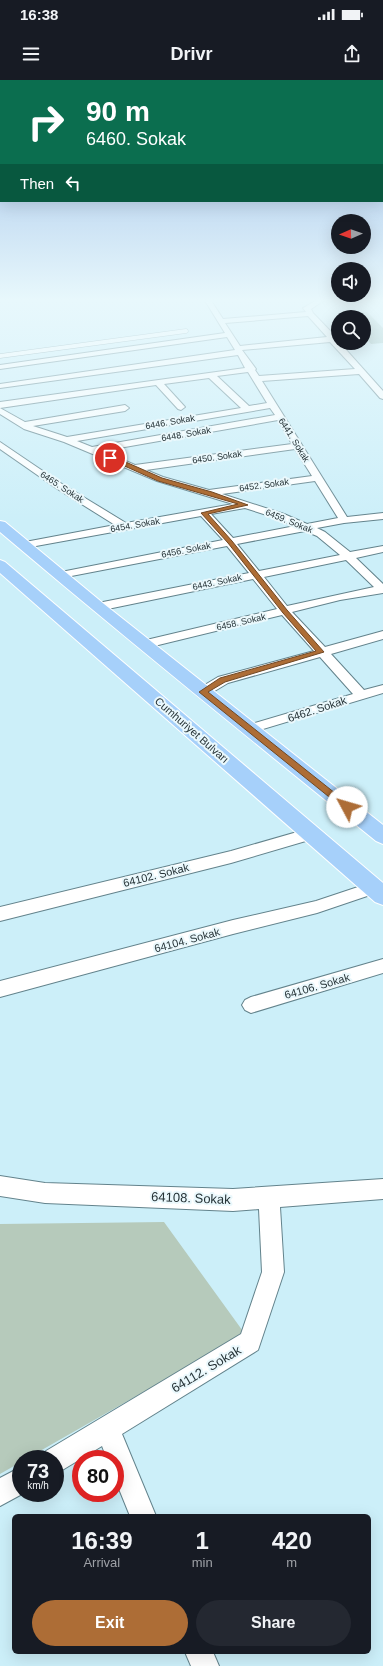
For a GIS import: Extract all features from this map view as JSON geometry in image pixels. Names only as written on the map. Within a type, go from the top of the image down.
[{"type":"highway","points":[[0,525],[98,607],[146,644],[203,692],[383,836]]},
{"type":"highway","name":"Cumhuriyet Bulvarı","points":[[0,565],[378,892]]},
{"type":"street","points":[[0,386],[58,373]]},
{"type":"street","points":[[0,405],[225,373]]},
{"type":"street","name":"6441. Sokak","points":[[254,373],[272,405],[344,520]]},
{"type":"street","points":[[258,379],[335,373]]},
{"type":"street","points":[[363,373],[383,396]]},
{"type":"street","points":[[212,375],[247,409]]},
{"type":"street","points":[[159,382],[181,407]]},
{"type":"street","points":[[373,385],[383,384]]},
{"type":"street","name":"6446. Sokak","points":[[68,440],[272,405]]},
{"type":"street","points":[[24,425],[125,408]]},
{"type":"street","name":"6459. Sokak","points":[[0,410],[24,425],[68,440],[136,468],[160,480],[210,493],[280,516],[321,534],[383,589]]},
{"type":"street","name":"6448. Sokak","points":[[92,450],[280,418]]},
{"type":"street","name":"6465. Sokak","points":[[0,445],[59,486],[125,527]]},
{"type":"street","name":"6450. Sokak","points":[[136,468],[297,446]]},
{"type":"street","name":"6452. Sokak","points":[[210,493],[318,478]]},
{"type":"street","name":"6454. Sokak","points":[[25,545],[245,505]]},
{"type":"street","points":[[204,513],[230,542],[285,611],[361,695]]},
{"type":"street","name":"6456. Sokak","points":[[61,575],[344,520],[383,516]]},
{"type":"street","name":"6443. Sokak","points":[[98,607],[383,549]]},
{"type":"street","name":"6458. Sokak","points":[[146,644],[340,597],[383,589]]},
{"type":"street","points":[[203,692],[223,680],[383,635]]},
{"type":"street","name":"6462. Sokak","points":[[250,729],[383,689]]},
{"type":"street","name":"64102. Sokak","points":[[0,914],[231,857],[311,834]]},
{"type":"street","name":"64104. Sokak","points":[[0,989],[233,927],[378,892]]},
{"type":"street","name":"64106. Sokak","points":[[250,1005],[383,966]]},
{"type":"street","name":"64108. Sokak","points":[[0,1186],[45,1193],[233,1200],[383,1189]]},
{"type":"street","name":"64112. Sokak","points":[[64,1454],[250,1342],[273,1272],[269,1198]]},
{"type":"street","points":[[107,1428],[142,1514]]},
{"type":"street","points":[[0,1493],[12,1486]]},
{"type":"street","points":[[200,1654],[205,1666]]},
{"type":"green space","points":[[164,1222],[245,1334],[42,1450],[12,1450],[12,1467],[0,1474],[0,1224]]},
{"type":"route","points":[[110,458],[136,468],[160,480],[210,493],[245,505],[204,513],[230,542],[285,611],[321,652],[223,680],[203,692],[347,807]]}]
